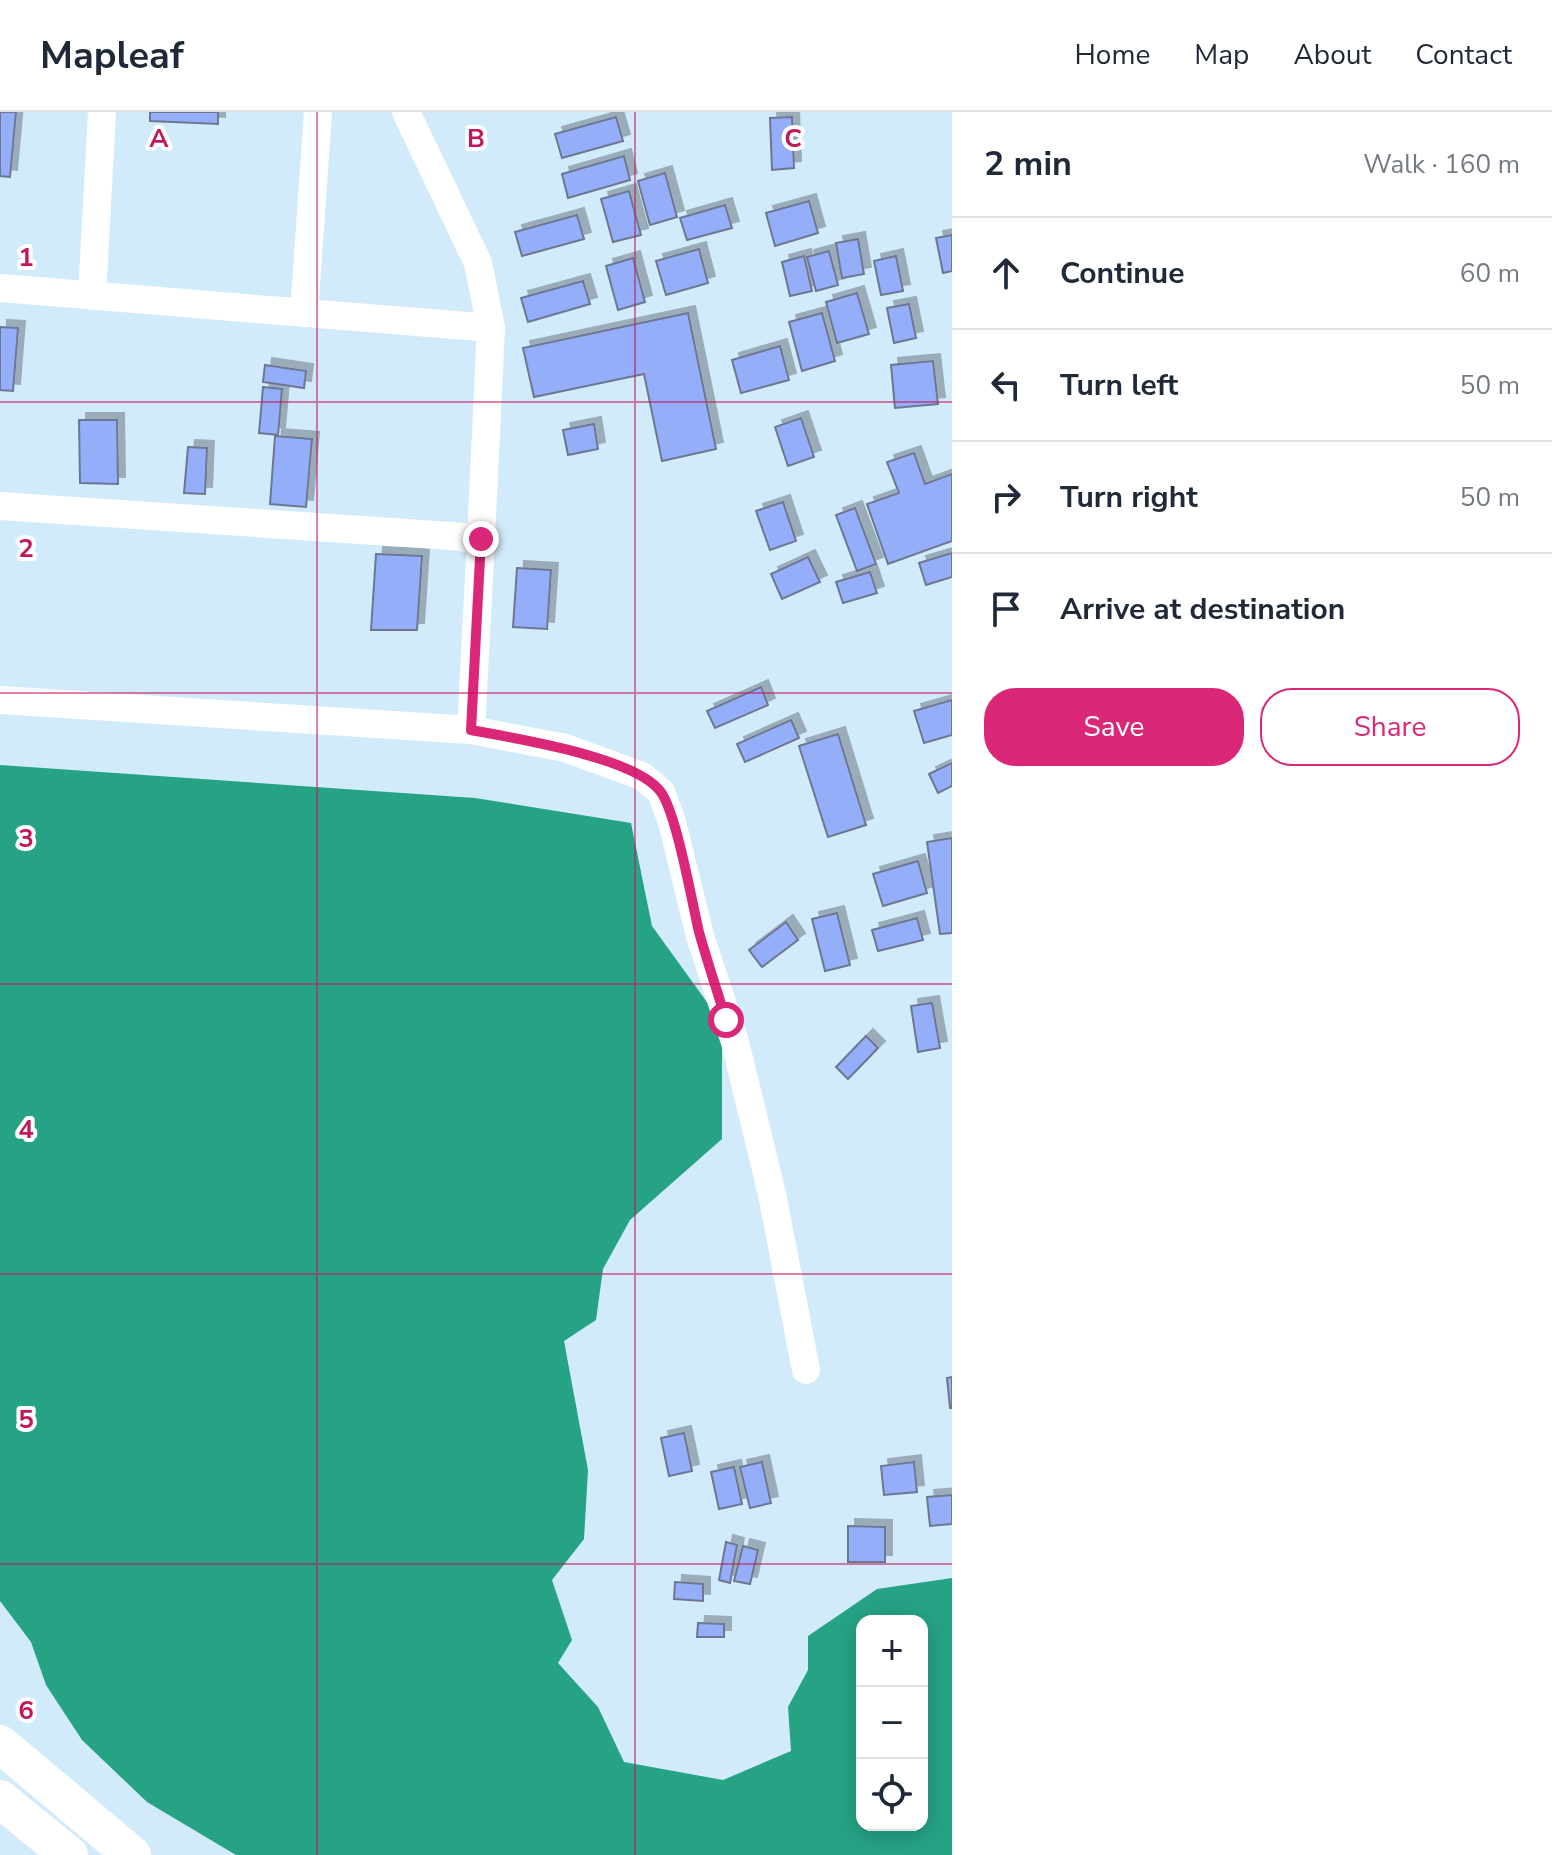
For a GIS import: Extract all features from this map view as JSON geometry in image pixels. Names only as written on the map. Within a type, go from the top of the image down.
[{"type":"street","points":[[92,296],[102,112]]},
{"type":"street","points":[[304,313],[318,112]]},
{"type":"street","points":[[0,506],[481,538],[491,328],[478,263],[406,112]]},
{"type":"street","points":[[0,288],[491,328]]},
{"type":"street","points":[[0,506],[481,539],[471,730]]},
{"type":"street","points":[[0,700],[471,730],[565,748],[642,776],[661,792],[672,822],[700,936],[735,1042],[772,1194],[806,1370]]},
{"type":"street","points":[[0,1744],[132,1855]]},
{"type":"street","points":[[0,1799],[69,1855]]},
{"type":"shaded area","points":[[0,765],[475,798],[631,823],[652,926],[722,1023],[722,1139],[630,1220],[603,1269],[596,1320],[564,1341],[588,1470],[584,1539],[552,1580],[572,1640],[558,1663],[598,1707],[624,1762],[723,1780],[791,1751],[788,1707],[808,1670],[808,1636],[877,1589],[952,1578],[952,1855],[236,1855],[147,1802],[82,1740],[46,1685],[31,1642],[0,1601]]},
{"type":"building","points":[[0,112],[16,112],[10,177],[0,176]]},
{"type":"building","points":[[150,112],[218,112],[218,124],[150,121]]},
{"type":"building","points":[[616,117],[623,141],[562,158],[555,134]]},
{"type":"building","points":[[792,117],[794,168],[772,170],[770,118]]},
{"type":"building","points":[[624,156],[630,180],[568,198],[562,174]]},
{"type":"building","points":[[665,173],[677,217],[650,225],[638,181]]},
{"type":"building","points":[[629,191],[641,235],[613,242],[601,199]]},
{"type":"building","points":[[809,201],[818,233],[775,246],[766,213]]},
{"type":"building","points":[[725,205],[732,228],[687,240],[680,218]]},
{"type":"building","points":[[577,215],[584,239],[522,256],[515,232]]},
{"type":"building","points":[[952,235],[952,271],[943,273],[936,238]]},
{"type":"building","points":[[858,239],[864,274],[842,278],[836,243]]},
{"type":"building","points":[[699,249],[708,283],[666,295],[656,261]]},
{"type":"building","points":[[829,251],[838,285],[816,291],[807,257]]},
{"type":"building","points":[[804,256],[812,291],[790,296],[782,262]]},
{"type":"building","points":[[896,256],[903,291],[881,295],[874,261]]},
{"type":"building","points":[[633,258],[645,302],[618,310],[606,266]]},
{"type":"building","points":[[583,281],[590,304],[528,322],[521,298]]},
{"type":"building","points":[[857,293],[869,334],[837,343],[826,302]]},
{"type":"building","points":[[909,304],[916,338],[894,343],[887,308]]},
{"type":"building","points":[[688,313],[716,449],[662,461],[644,374],[534,397],[523,348]]},
{"type":"building","points":[[822,313],[835,361],[802,371],[789,322]]},
{"type":"building","points":[[0,327],[18,328],[13,391],[0,390]]},
{"type":"building","points":[[780,346],[789,380],[741,393],[732,360]]},
{"type":"building","points":[[933,361],[938,404],[895,408],[891,365]]},
{"type":"building","points":[[265,365],[306,371],[304,388],[263,382]]},
{"type":"building","points":[[263,387],[282,389],[278,435],[259,433]]},
{"type":"building","points":[[801,418],[814,457],[788,466],[775,427]]},
{"type":"building","points":[[79,420],[117,420],[118,484],[80,483]]},
{"type":"building","points":[[594,424],[598,449],[568,455],[563,430]]},
{"type":"building","points":[[275,436],[312,439],[306,507],[270,504]]},
{"type":"building","points":[[188,447],[207,448],[205,494],[184,493]]},
{"type":"building","points":[[914,453],[925,484],[952,474],[952,541],[888,564],[867,504],[899,493],[887,462]]},
{"type":"building","points":[[783,502],[796,541],[770,550],[756,511]]},
{"type":"building","points":[[855,508],[876,564],[857,571],[836,515]]},
{"type":"building","points":[[952,553],[952,577],[926,585],[919,563]]},
{"type":"building","points":[[376,554],[422,556],[417,630],[371,630]]},
{"type":"building","points":[[808,557],[820,582],[782,599],[771,574]]},
{"type":"building","points":[[517,568],[551,570],[547,629],[513,627]]},
{"type":"building","points":[[870,572],[877,593],[843,603],[836,582]]},
{"type":"building","points":[[761,687],[768,705],[715,728],[707,711]]},
{"type":"building","points":[[952,700],[952,735],[924,743],[914,711]]},
{"type":"building","points":[[791,720],[799,738],[745,762],[737,744]]},
{"type":"building","points":[[838,734],[866,825],[828,837],[799,746]]},
{"type":"building","points":[[952,763],[952,786],[938,793],[929,774]]},
{"type":"building","points":[[952,838],[952,933],[940,934],[927,842]]},
{"type":"building","points":[[918,861],[927,893],[883,906],[873,874]]},
{"type":"building","points":[[837,913],[850,965],[825,971],[812,919]]},
{"type":"building","points":[[917,918],[923,940],[878,951],[872,930]]},
{"type":"building","points":[[786,922],[798,940],[762,967],[749,950]]},
{"type":"building","points":[[932,1003],[940,1048],[918,1052],[911,1006]]},
{"type":"building","points":[[866,1036],[878,1048],[848,1079],[836,1067]]},
{"type":"building","points":[[952,1377],[952,1408],[950,1408],[947,1378]]},
{"type":"building","points":[[684,1433],[692,1471],[669,1476],[661,1438]]},
{"type":"building","points":[[762,1462],[771,1503],[750,1508],[740,1467]]},
{"type":"building","points":[[914,1462],[917,1492],[884,1495],[881,1466]]},
{"type":"building","points":[[734,1467],[742,1504],[719,1509],[711,1472]]},
{"type":"building","points":[[952,1495],[952,1524],[930,1526],[927,1497]]},
{"type":"building","points":[[848,1526],[885,1527],[885,1562],[848,1562]]},
{"type":"building","points":[[726,1542],[737,1545],[730,1583],[719,1580]]},
{"type":"building","points":[[743,1546],[758,1550],[750,1584],[734,1581]]},
{"type":"building","points":[[675,1582],[703,1584],[703,1601],[674,1599]]},
{"type":"building","points":[[698,1623],[724,1624],[724,1637],[697,1637]]},
{"type":"route","points":[[481,539],[471,730],[565,748],[642,776],[661,792],[726,1020]]}]
